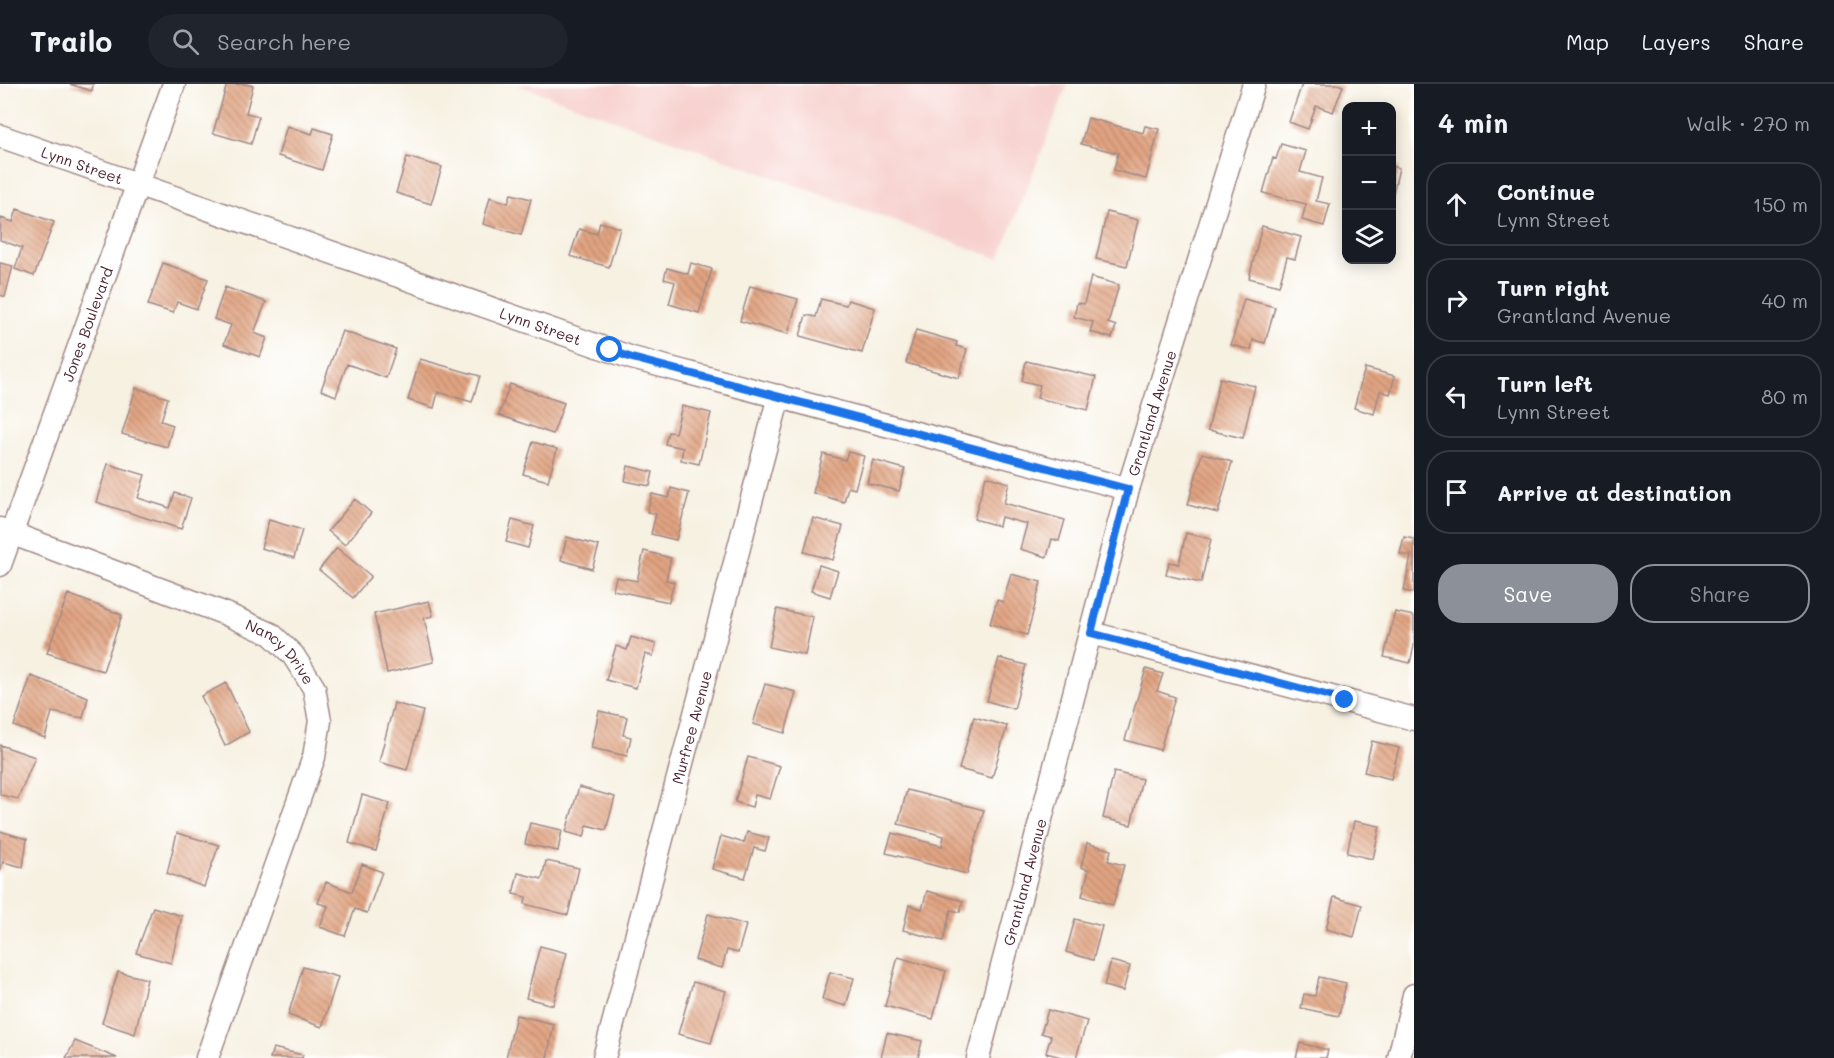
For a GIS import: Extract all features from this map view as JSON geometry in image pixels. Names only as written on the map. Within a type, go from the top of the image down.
[{"type":"street","name":"Jones Boulevard","points":[[0,565],[6,531],[174,84]]},
{"type":"street","name":"Grantland Avenue","points":[[978,1058],[1128,489],[1254,84]]},
{"type":"street","name":"Lynn Street","points":[[0,136],[632,358],[1128,489]]},
{"type":"street","name":"Murfree Avenue","points":[[604,1058],[779,396]]},
{"type":"street","name":"Nancy Drive","points":[[6,531],[226,614],[271,634],[293,655],[314,688],[320,721],[314,757],[207,1058]]},
{"type":"street","points":[[1091,633],[1414,719]]},
{"type":"street","points":[[1399,1058],[1414,995]]},
{"type":"shaded area","points":[[516,84],[1068,84],[999,259]]},
{"type":"building","points":[[69,84],[93,84],[92,91]]},
{"type":"building","points":[[227,84],[253,86],[246,113],[259,116],[251,144],[213,133]]},
{"type":"building","points":[[1302,84],[1343,86],[1333,112],[1316,106],[1308,129],[1289,122]]},
{"type":"building","points":[[1088,118],[1143,133],[1145,126],[1159,129],[1146,179],[1114,170],[1118,153],[1081,144]]},
{"type":"building","points":[[287,126],[312,134],[314,128],[333,134],[322,170],[278,156]]},
{"type":"building","points":[[1281,144],[1306,151],[1300,172],[1322,178],[1316,201],[1330,204],[1324,226],[1302,220],[1306,204],[1263,193],[1273,158],[1276,159]]},
{"type":"building","points":[[407,157],[442,167],[431,204],[396,193]]},
{"type":"building","points":[[511,194],[531,199],[521,235],[483,224],[490,197],[508,203]]},
{"type":"building","points":[[17,209],[54,222],[34,276],[15,269],[22,248],[0,240],[1,218],[13,222]]},
{"type":"building","points":[[1107,212],[1138,220],[1127,266],[1096,259]]},
{"type":"building","points":[[600,222],[620,228],[609,267],[570,256],[579,229],[597,234]]},
{"type":"building","points":[[1262,226],[1301,237],[1295,259],[1287,257],[1279,286],[1249,278]]},
{"type":"building","points":[[0,263],[13,266],[5,297],[0,295]]},
{"type":"building","points":[[163,263],[208,279],[197,309],[177,302],[173,313],[148,305]]},
{"type":"building","points":[[691,263],[712,269],[699,313],[669,304],[675,282],[664,279],[667,268],[688,274]]},
{"type":"building","points":[[1091,277],[1119,285],[1108,323],[1116,326],[1112,338],[1090,332],[1093,322],[1074,317],[1077,303],[1084,304]]},
{"type":"building","points":[[750,286],[798,299],[788,334],[740,321]]},
{"type":"building","points":[[225,287],[266,302],[254,333],[267,338],[260,357],[224,344],[231,325],[214,319]]},
{"type":"building","points":[[821,299],[846,305],[848,300],[875,308],[862,353],[800,336],[806,315],[816,317]]},
{"type":"building","points":[[1244,299],[1275,307],[1265,343],[1253,340],[1251,350],[1231,345]]},
{"type":"building","points":[[916,330],[957,342],[956,346],[967,349],[959,378],[906,363]]},
{"type":"building","points":[[342,331],[396,349],[386,378],[347,364],[336,396],[321,390]]},
{"type":"building","points":[[420,359],[480,376],[472,402],[438,392],[434,408],[408,400]]},
{"type":"building","points":[[1026,361],[1096,377],[1088,410],[1037,398],[1040,385],[1022,381]]},
{"type":"building","points":[[1365,368],[1395,376],[1390,394],[1380,391],[1374,414],[1354,408]]},
{"type":"building","points":[[1220,378],[1255,386],[1243,438],[1208,430]]},
{"type":"building","points":[[510,384],[564,403],[553,434],[499,415]]},
{"type":"building","points":[[136,388],[168,398],[161,421],[173,425],[167,447],[122,434]]},
{"type":"building","points":[[682,406],[711,413],[699,464],[681,460],[683,448],[665,444],[668,432],[675,433]]},
{"type":"building","points":[[533,442],[557,449],[548,481],[523,474]]},
{"type":"building","points":[[848,452],[864,456],[855,489],[848,487],[844,502],[813,493],[823,454],[845,460]]},
{"type":"building","points":[[1202,453],[1232,462],[1218,513],[1188,505]]},
{"type":"building","points":[[873,460],[905,469],[899,491],[867,483]]},
{"type":"building","points":[[108,464],[145,475],[138,498],[170,508],[175,493],[191,498],[181,529],[96,502]]},
{"type":"building","points":[[628,466],[653,472],[650,486],[625,481]]},
{"type":"building","points":[[986,476],[1009,483],[1004,503],[1065,520],[1059,541],[1052,539],[1047,557],[1020,549],[1027,524],[1001,517],[999,526],[974,519]]},
{"type":"building","points":[[671,488],[689,493],[676,540],[651,534],[656,514],[647,512],[652,494],[669,498]]},
{"type":"building","points":[[355,499],[371,513],[345,545],[328,531]]},
{"type":"building","points":[[813,518],[843,526],[833,560],[804,552]]},
{"type":"building","points":[[269,520],[302,530],[294,558],[261,548]]},
{"type":"building","points":[[512,520],[534,526],[528,548],[506,542]]},
{"type":"building","points":[[1186,533],[1211,539],[1201,583],[1166,575],[1169,562],[1179,564]]},
{"type":"building","points":[[567,537],[599,546],[592,569],[561,560]]},
{"type":"building","points":[[1404,537],[1414,539],[1414,593],[1404,591],[1411,556],[1400,554]]},
{"type":"building","points":[[337,548],[371,576],[353,598],[319,570]]},
{"type":"building","points":[[644,551],[671,558],[666,580],[674,582],[669,602],[613,590],[616,577],[637,581]]},
{"type":"building","points":[[819,565],[838,571],[830,597],[811,591]]},
{"type":"building","points":[[1011,574],[1041,582],[1027,635],[990,624],[997,600],[1003,602]]},
{"type":"building","points":[[68,594],[122,615],[103,671],[47,653]]},
{"type":"building","points":[[429,601],[433,616],[424,618],[434,662],[387,673],[374,614]]},
{"type":"building","points":[[777,609],[813,617],[805,655],[769,647]]},
{"type":"building","points":[[1395,612],[1414,616],[1414,646],[1410,663],[1384,657]]},
{"type":"building","points":[[631,637],[656,644],[653,656],[645,654],[636,688],[606,680],[616,646],[627,650]]},
{"type":"building","points":[[999,658],[1026,665],[1014,709],[987,701]]},
{"type":"building","points":[[1146,669],[1163,674],[1157,691],[1175,697],[1160,750],[1125,740]]},
{"type":"building","points":[[31,676],[88,697],[83,718],[52,712],[45,738],[14,726]]},
{"type":"building","points":[[226,683],[249,732],[225,746],[201,696]]},
{"type":"building","points":[[765,684],[796,692],[785,733],[753,724]]},
{"type":"building","points":[[394,703],[423,711],[407,770],[379,762]]},
{"type":"building","points":[[599,711],[627,717],[623,735],[631,737],[627,756],[591,748]]},
{"type":"building","points":[[974,717],[1007,726],[992,778],[959,769]]},
{"type":"building","points":[[1372,741],[1399,748],[1391,779],[1364,772]]},
{"type":"building","points":[[0,745],[35,757],[18,799],[0,795]]},
{"type":"building","points":[[748,757],[780,766],[770,799],[755,795],[752,807],[735,802]]},
{"type":"building","points":[[1114,772],[1142,779],[1131,825],[1103,818]]},
{"type":"building","points":[[579,787],[615,797],[606,830],[587,825],[584,837],[566,832]]},
{"type":"building","points":[[907,790],[984,810],[967,874],[886,853],[892,833],[942,846],[944,836],[898,824]]},
{"type":"building","points":[[362,795],[390,803],[376,851],[349,843]]},
{"type":"building","points":[[1354,821],[1380,826],[1373,859],[1347,853]]},
{"type":"building","points":[[530,823],[562,830],[558,851],[525,844]]},
{"type":"building","points":[[0,831],[27,839],[23,867],[3,862],[0,873]]},
{"type":"building","points":[[747,832],[769,838],[765,851],[754,848],[745,878],[712,869],[721,836],[744,843]]},
{"type":"building","points":[[177,833],[219,845],[204,887],[167,873]]},
{"type":"building","points":[[1087,843],[1111,850],[1108,861],[1124,865],[1113,905],[1082,896],[1089,870],[1081,867]]},
{"type":"building","points":[[546,861],[579,868],[568,915],[525,904],[526,897],[513,894],[518,873],[542,879]]},
{"type":"building","points":[[362,864],[382,872],[367,913],[355,909],[345,936],[320,927],[328,906],[318,903],[326,882],[352,892]]},
{"type":"building","points":[[927,891],[963,901],[960,912],[951,910],[943,941],[903,930],[909,905],[922,909]]},
{"type":"building","points":[[1334,897],[1362,905],[1354,937],[1326,929]]},
{"type":"building","points":[[153,907],[182,916],[171,963],[136,953]]},
{"type":"building","points":[[708,914],[746,925],[738,953],[727,950],[722,968],[695,960]]},
{"type":"building","points":[[1075,919],[1102,926],[1093,960],[1066,952]]},
{"type":"building","points":[[540,946],[567,953],[553,1005],[526,998]]},
{"type":"building","points":[[898,957],[946,971],[933,1019],[885,1006]]},
{"type":"building","points":[[1111,961],[1130,966],[1123,991],[1104,986]]},
{"type":"building","points":[[303,967],[338,977],[322,1027],[288,1015]]},
{"type":"building","points":[[118,972],[147,979],[135,1034],[102,1023]]},
{"type":"building","points":[[830,972],[854,978],[846,1006],[822,999]]},
{"type":"building","points":[[1319,977],[1346,983],[1339,1016],[1301,1008],[1304,994],[1315,996]]},
{"type":"building","points":[[693,982],[726,991],[711,1043],[678,1034]]},
{"type":"building","points":[[1048,1010],[1087,1021],[1076,1058],[1065,1058],[1046,1053],[1051,1036],[1041,1033]]},
{"type":"building","points":[[516,1015],[554,1024],[547,1058],[506,1058]]},
{"type":"building","points":[[887,1033],[922,1041],[918,1058],[881,1058]]},
{"type":"building","points":[[75,1041],[117,1058],[66,1058]]},
{"type":"building","points":[[1300,1043],[1328,1050],[1326,1058],[1296,1058]]},
{"type":"building","points":[[273,1048],[303,1055],[302,1058],[270,1058]]},
{"type":"route","points":[[610,350],[632,358],[1128,489],[1091,633],[1345,700]]}]
